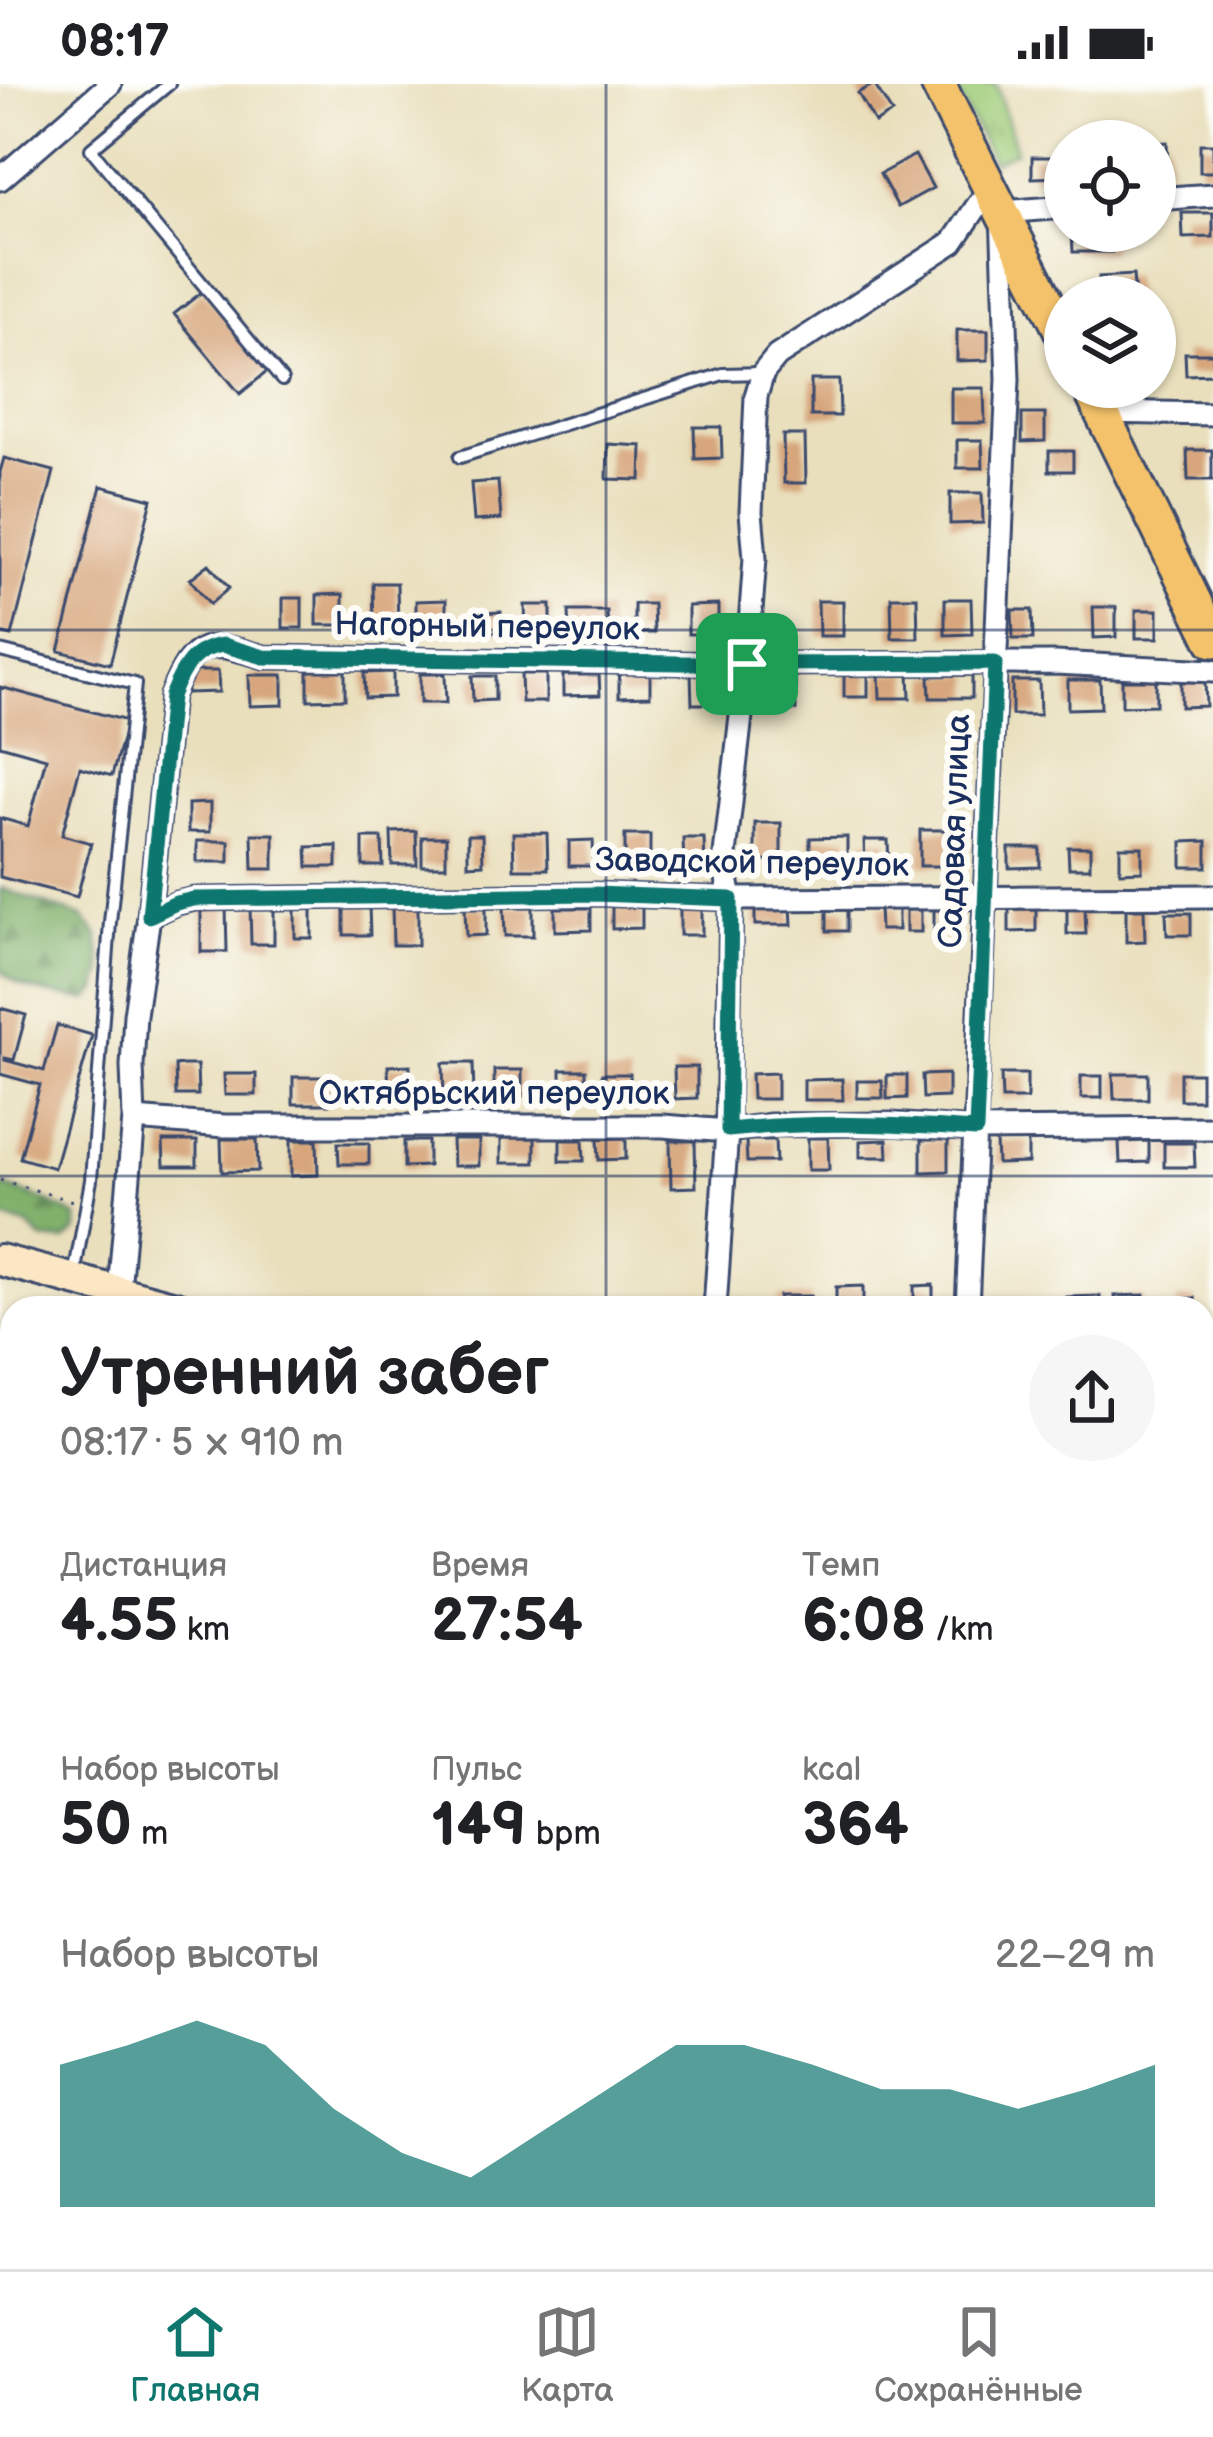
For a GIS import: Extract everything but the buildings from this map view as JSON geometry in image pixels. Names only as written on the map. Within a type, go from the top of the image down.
[{"type":"main road","points":[[938,84],[1044,296]]},
{"type":"main road","points":[[1099,408],[1213,640]]},
{"type":"main road","points":[[0,1260],[96,1291]]},
{"type":"street","points":[[0,179],[110,84]]},
{"type":"street","points":[[1176,198],[1213,195]]},
{"type":"street","points":[[716,1296],[728,1130],[731,899],[724,863],[755,558],[751,512],[756,396],[763,373],[778,356],[953,242],[996,200],[1044,205]]},
{"type":"street","name":"Садовая улица","points":[[968,1296],[1008,379],[996,200]]},
{"type":"street","points":[[1162,408],[1213,414]]},
{"type":"street","name":"Нагорный переулок","points":[[149,916],[171,696],[181,671],[206,647],[223,645],[264,657],[995,663],[1213,671]]},
{"type":"street","name":"Заводской переулок","points":[[149,916],[194,899],[595,894],[731,899],[1213,896]]},
{"type":"street","points":[[96,1291],[134,1119],[135,1016],[149,916]]},
{"type":"street","name":"Октябрьский переулок","points":[[134,1119],[225,1126],[728,1130],[892,1124],[976,1130],[1213,1129]]},
{"type":"lane","points":[[169,84],[91,149],[282,380]]},
{"type":"lane","points":[[460,457],[723,374],[763,373]]},
{"type":"lane","points":[[0,651],[135,684],[87,1205],[96,1291]]},
{"type":"path","points":[[0,1180],[87,1205]]},
{"type":"green space","points":[[953,84],[996,84],[1016,151],[993,162]]},
{"type":"green space","points":[[0,888],[82,917],[98,936],[103,972],[88,1000],[29,988],[0,969]]},
{"type":"green space","points":[[0,1187],[77,1217],[77,1230],[65,1241],[42,1239],[27,1225],[0,1217]]},
{"type":"route","points":[[223,645],[264,657],[747,664],[995,663],[976,1130],[892,1124],[728,1130],[731,899],[595,894],[194,899],[149,916],[171,696],[181,671],[206,647],[223,645]]}]
